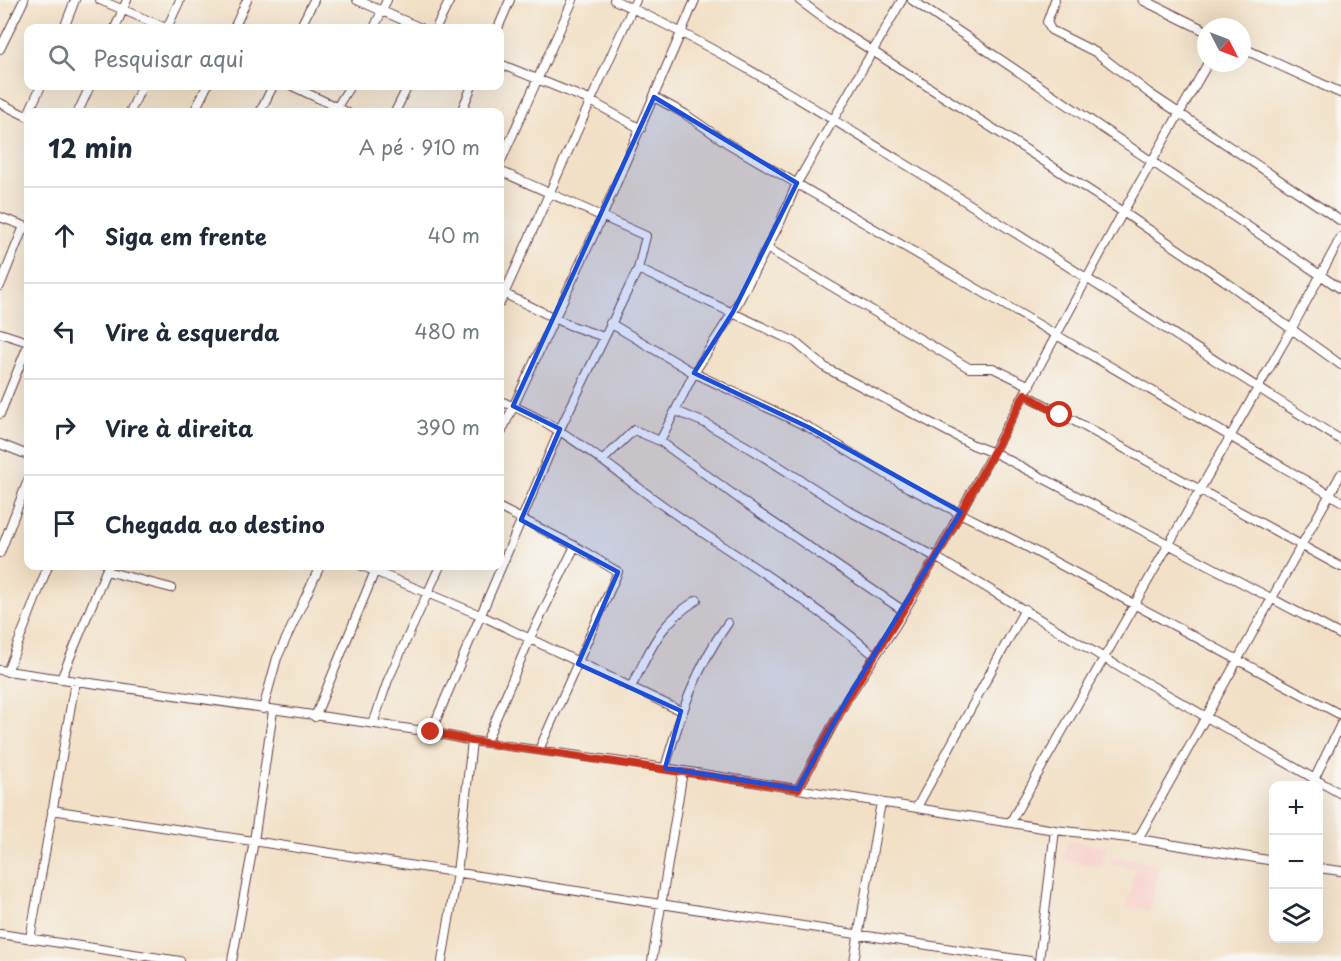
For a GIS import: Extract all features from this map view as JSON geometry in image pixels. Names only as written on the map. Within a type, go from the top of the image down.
[{"type":"main road","points":[[1143,0],[1197,27]]},
{"type":"main road","points":[[1251,52],[1341,93]]},
{"type":"street","points":[[0,49],[24,0]]},
{"type":"street","points":[[66,24],[75,0]]},
{"type":"street","points":[[100,0],[156,24]]},
{"type":"street","points":[[117,24],[127,0]]},
{"type":"street","points":[[168,24],[180,0]]},
{"type":"street","points":[[236,24],[247,0]]},
{"type":"street","points":[[302,24],[314,0]]},
{"type":"street","points":[[357,0],[412,24]]},
{"type":"street","points":[[376,24],[387,0]]},
{"type":"street","points":[[438,24],[450,0]]},
{"type":"street","points":[[500,24],[510,0]]},
{"type":"street","points":[[504,154],[573,0]]},
{"type":"street","points":[[614,0],[681,32],[832,119],[1017,233],[1341,440]]},
{"type":"street","points":[[504,288],[636,0]]},
{"type":"street","points":[[504,426],[602,217],[694,0]]},
{"type":"street","points":[[799,0],[835,27],[1123,212],[1341,365]]},
{"type":"street","points":[[660,441],[694,373],[733,312],[767,248],[797,183],[832,119],[902,0]]},
{"type":"street","points":[[912,0],[1341,289]]},
{"type":"street","points":[[1055,0],[1047,22],[1051,30],[1097,53],[1180,113],[1341,221]]},
{"type":"street","points":[[504,66],[590,100],[640,129]]},
{"type":"street","points":[[798,789],[874,655],[936,558],[995,453],[1123,212],[1203,72]]},
{"type":"street","points":[[32,108],[39,90]]},
{"type":"street","points":[[80,108],[88,90]]},
{"type":"street","points":[[132,108],[140,90]]},
{"type":"street","points":[[196,108],[205,90]]},
{"type":"street","points":[[262,108],[271,90]]},
{"type":"street","points":[[299,90],[331,108]]},
{"type":"street","points":[[336,108],[348,90]]},
{"type":"street","points":[[397,108],[406,90]]},
{"type":"street","points":[[462,108],[470,90]]},
{"type":"street","points":[[654,97],[686,114],[727,143],[1341,501]]},
{"type":"street","points":[[0,103],[24,113]]},
{"type":"street","points":[[504,173],[548,195],[646,236],[638,269],[560,429],[504,558]]},
{"type":"street","points":[[0,217],[24,226]]},
{"type":"street","points":[[0,286],[24,232]]},
{"type":"street","points":[[1011,821],[1170,544],[1256,387],[1291,330],[1341,237]]},
{"type":"street","points":[[767,248],[969,368],[993,368],[1030,386]]},
{"type":"street","points":[[638,269],[795,342],[826,368],[973,445],[995,453],[1341,635]]},
{"type":"street","points":[[504,293],[604,337]]},
{"type":"street","points":[[610,323],[694,373],[808,427],[909,488],[961,512],[1341,715]]},
{"type":"street","points":[[0,333],[24,342]]},
{"type":"street","points":[[0,414],[24,354]]},
{"type":"street","points":[[1025,394],[1341,567]]},
{"type":"street","points":[[504,402],[560,429],[741,559],[815,606],[874,655]]},
{"type":"street","points":[[676,411],[705,423],[753,450],[853,513],[1025,609],[1105,658],[1341,794]]},
{"type":"street","points":[[602,461],[634,430],[660,441],[756,511],[904,611]]},
{"type":"street","points":[[0,444],[24,453]]},
{"type":"street","points":[[1138,839],[1300,544],[1341,474]]},
{"type":"street","points":[[0,553],[24,490]]},
{"type":"street","points":[[504,510],[574,546],[618,572],[539,750]]},
{"type":"street","points":[[486,742],[529,640],[574,546]]},
{"type":"street","points":[[46,570],[4,671],[431,732],[472,741],[665,768],[1011,821],[1055,830],[1138,839],[1269,860]]},
{"type":"street","points":[[60,680],[106,570]]},
{"type":"street","points":[[113,570],[171,588]]},
{"type":"street","points":[[264,709],[277,658],[318,570]]},
{"type":"street","points":[[315,717],[375,570]]},
{"type":"street","points":[[380,570],[681,711]]},
{"type":"street","points":[[373,724],[388,680],[438,570]]},
{"type":"street","points":[[431,732],[499,570]]},
{"type":"street","points":[[631,687],[661,631],[675,614],[697,600]]},
{"type":"street","points":[[917,807],[1025,609]]},
{"type":"street","points":[[665,768],[681,711],[713,643],[728,623]]},
{"type":"street","points":[[30,939],[75,682]]},
{"type":"street","points":[[232,961],[254,842],[273,711]]},
{"type":"street","points":[[1313,781],[1341,724]]},
{"type":"street","points":[[442,961],[457,873],[472,741]]},
{"type":"street","points":[[652,961],[683,771]]},
{"type":"street","points":[[854,961],[881,802]]},
{"type":"street","points":[[52,810],[1030,961]]},
{"type":"street","points":[[1039,961],[1055,830]]},
{"type":"street","points":[[1323,869],[1341,871]]},
{"type":"street","points":[[0,934],[180,961]]},
{"type":"highlighted area","points":[[654,97],[797,183],[733,312],[694,373],[808,427],[961,512],[847,699],[798,789],[665,768],[681,711],[578,664],[618,572],[521,520],[560,429],[513,406]]},
{"type":"shaded area","points":[[1067,840],[1106,847],[1102,867],[1063,860]]},
{"type":"shaded area","points":[[1111,856],[1159,865],[1150,911],[1127,907],[1135,868],[1110,863]]},
{"type":"route","points":[[431,732],[472,741],[798,789],[847,699],[896,625],[936,558],[1025,394],[1060,415]]}]
